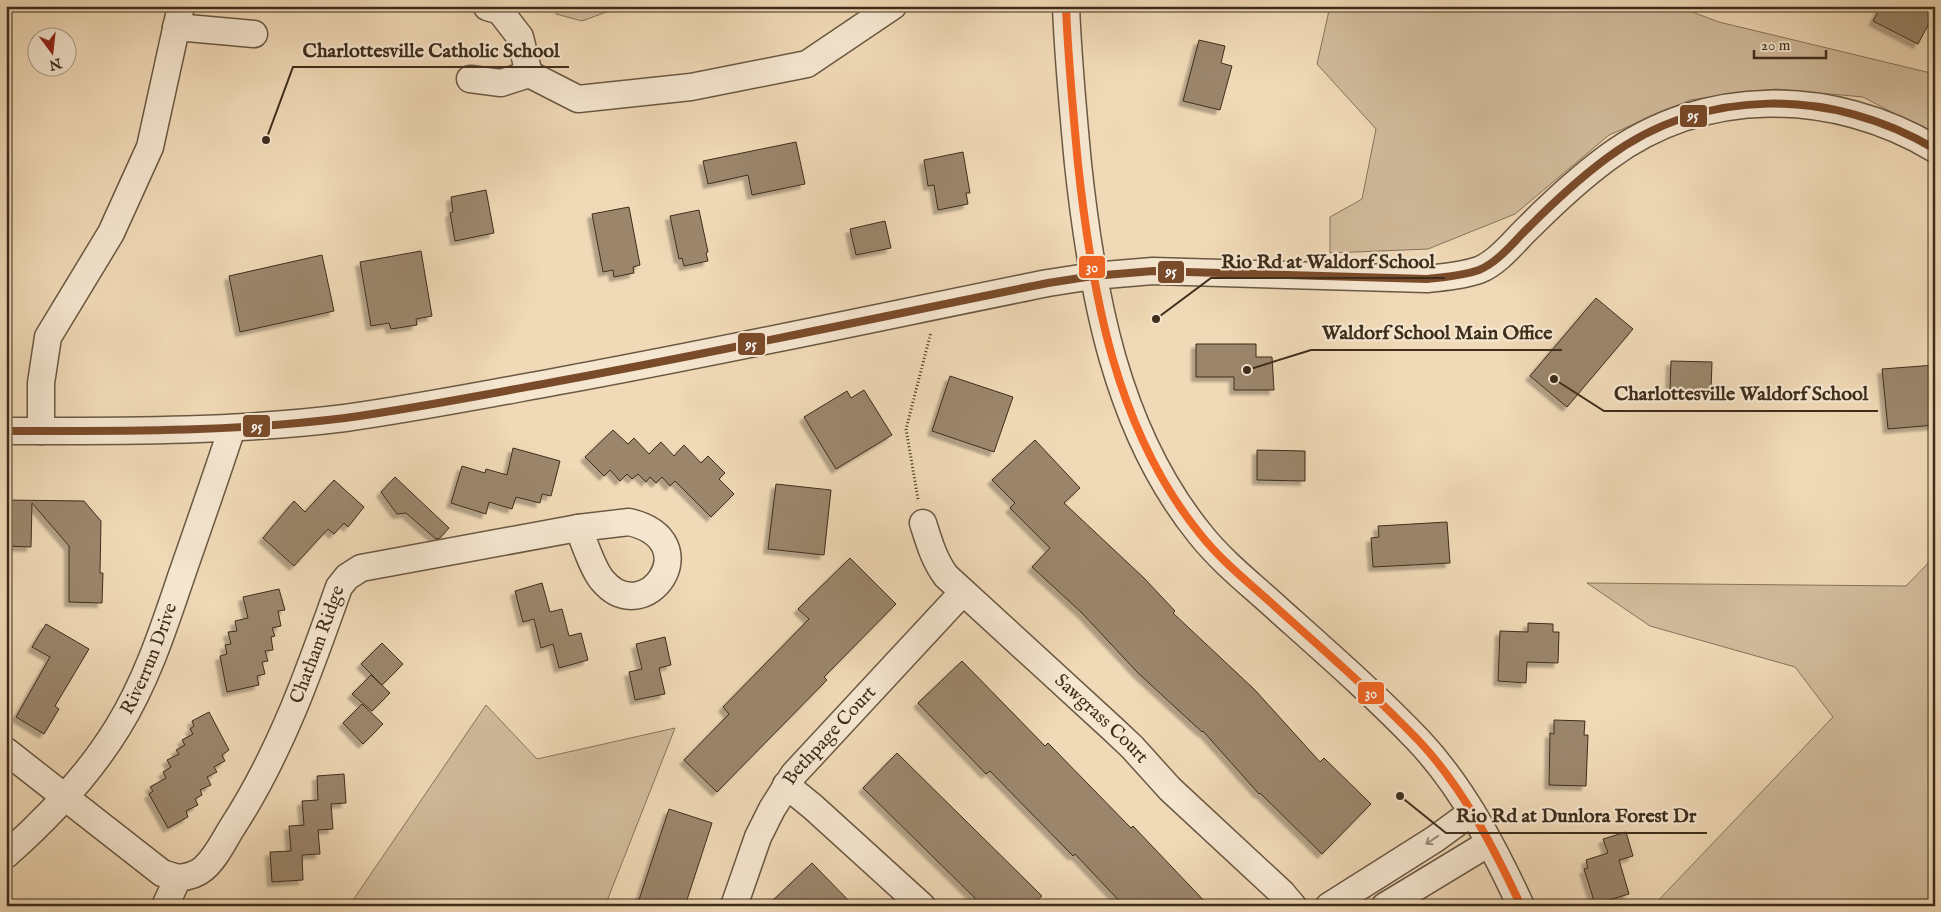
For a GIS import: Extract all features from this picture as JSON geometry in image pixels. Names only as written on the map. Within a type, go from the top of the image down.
[{"type":"street","points":[[470,78],[501,83],[529,74],[578,99],[691,87],[807,64],[893,6]]},
{"type":"street","points":[[1066,6],[1072,107],[1093,276],[1106,338],[1130,408],[1156,466],[1174,498],[1201,535],[1232,568],[1366,689],[1419,741],[1437,762],[1472,812],[1521,906]]},
{"type":"street","points":[[487,7],[500,11],[520,37],[529,74]]},
{"type":"street","points":[[41,431],[41,383],[48,337],[111,233],[150,148],[178,16],[254,34]]},
{"type":"street","points":[[6,431],[146,431],[232,428],[342,418],[419,407],[639,366],[1048,282],[1093,276],[1153,271],[1427,279],[1452,276],[1479,270],[1490,264],[1545,211],[1606,158],[1622,148],[1674,122],[1703,112],[1741,105],[1789,103],[1828,108],[1871,119],[1914,137],[1935,149]]},
{"type":"street","name":"Riverrun Drive","points":[[6,855],[66,797],[88,771],[118,728],[135,696],[163,632],[232,428]]},
{"type":"street","name":"Sawgrass Court","points":[[923,522],[932,552],[938,566],[946,576],[1114,730],[1170,789],[1282,893],[1293,906]]},
{"type":"street","name":"Chatham Ridge","points":[[178,878],[190,877],[202,870],[212,859],[250,800],[283,736],[339,587],[347,577],[361,568],[578,528]]},
{"type":"street","name":"Bethpage Court","points":[[734,906],[758,837],[786,785],[812,753],[963,592]]},
{"type":"street","points":[[6,751],[162,873],[178,878],[165,906]]},
{"type":"street","points":[[786,785],[813,807],[922,906]]},
{"type":"street","points":[[1330,906],[1434,839],[1472,812]]},
{"type":"street","points":[[1385,906],[1489,843]]},
{"type":"path","points":[[923,522],[906,429],[932,330]]},
{"type":"shaded area","points":[[554,6],[623,6],[582,21],[556,14]]},
{"type":"shaded area","points":[[1330,6],[1676,6],[1719,22],[1935,74],[1935,135],[1863,97],[1776,89],[1690,100],[1609,135],[1515,214],[1428,249],[1330,253],[1330,217],[1362,199],[1376,129],[1317,64]]},
{"type":"shaded area","points":[[1935,556],[1935,906],[1653,906],[1833,717],[1795,667],[1650,626],[1587,583],[1906,586]]},
{"type":"shaded area","points":[[486,705],[537,759],[675,728],[605,906],[349,906]]},
{"type":"building","points":[[1881,6],[1935,6],[1935,12],[1918,44],[1873,21]]},
{"type":"building","points":[[1199,40],[1225,46],[1221,63],[1232,66],[1220,110],[1183,101]]},
{"type":"building","points":[[796,142],[805,184],[752,195],[748,175],[708,184],[703,161]]},
{"type":"building","points":[[963,152],[970,193],[966,193],[968,204],[938,210],[934,185],[928,186],[924,160]]},
{"type":"building","points":[[486,190],[494,233],[455,241],[450,213],[453,212],[451,197]]},
{"type":"building","points":[[629,207],[640,265],[633,267],[634,273],[614,277],[613,270],[603,272],[592,214]]},
{"type":"building","points":[[699,210],[708,252],[706,253],[708,261],[684,266],[682,258],[679,259],[670,216]]},
{"type":"building","points":[[885,221],[891,248],[856,255],[850,229]]},
{"type":"building","points":[[421,251],[432,316],[416,319],[417,325],[391,329],[389,323],[371,326],[360,262]]},
{"type":"building","points":[[322,255],[334,311],[240,332],[229,276]]},
{"type":"building","points":[[1596,298],[1633,329],[1567,407],[1530,376]]},
{"type":"building","points":[[1196,344],[1256,344],[1256,357],[1272,357],[1274,390],[1234,390],[1234,377],[1196,377]]},
{"type":"building","points":[[1671,361],[1712,362],[1711,391],[1670,389]]},
{"type":"building","points":[[1935,365],[1935,425],[1888,429],[1882,369]]},
{"type":"building","points":[[950,376],[1013,397],[994,452],[932,431]]},
{"type":"building","points":[[864,390],[892,435],[836,469],[804,417],[847,391],[851,398]]},
{"type":"building","points":[[613,430],[628,444],[634,438],[649,454],[661,442],[674,456],[684,445],[701,463],[708,456],[725,473],[719,479],[734,494],[711,517],[675,481],[670,486],[662,477],[656,483],[650,477],[646,482],[638,474],[632,479],[627,474],[620,481],[610,470],[604,476],[585,457]]},
{"type":"building","points":[[1035,440],[1080,488],[1064,503],[1144,578],[1175,611],[1173,613],[1255,690],[1320,762],[1324,758],[1371,804],[1322,854],[1259,794],[1203,731],[1137,672],[1082,613],[1032,567],[1050,548],[1010,508],[1015,503],[992,480]]},
{"type":"building","points":[[513,448],[560,461],[551,496],[542,494],[540,503],[516,497],[512,509],[489,502],[486,514],[451,503],[462,466],[485,473],[486,469],[507,475]]},
{"type":"building","points":[[1257,450],[1305,451],[1305,481],[1257,480]]},
{"type":"building","points":[[395,477],[449,528],[440,538],[436,539],[406,513],[397,514],[381,492]]},
{"type":"building","points":[[334,480],[364,507],[348,527],[344,523],[334,534],[328,529],[294,566],[263,538],[294,501],[305,512]]},
{"type":"building","points":[[776,484],[831,490],[824,555],[768,549]]},
{"type":"building","points":[[6,500],[84,501],[101,521],[100,573],[103,573],[102,603],[69,602],[69,546],[32,503],[31,547],[6,546]]},
{"type":"building","points":[[1447,522],[1450,563],[1373,567],[1371,538],[1379,537],[1378,526]]},
{"type":"building","points":[[850,558],[896,604],[824,677],[827,680],[717,792],[684,760],[729,714],[723,707],[809,619],[798,609]]},
{"type":"building","points":[[542,583],[550,612],[562,609],[569,636],[581,633],[588,660],[559,668],[553,644],[541,648],[534,619],[523,622],[515,591]]},
{"type":"building","points":[[279,589],[285,610],[278,611],[281,626],[272,628],[275,636],[271,637],[273,650],[265,651],[268,661],[262,662],[265,674],[257,676],[259,685],[227,692],[220,656],[227,654],[225,645],[231,644],[228,632],[237,631],[235,621],[248,618],[243,597]]},
{"type":"building","points":[[1528,623],[1553,624],[1553,632],[1559,632],[1558,663],[1527,662],[1526,683],[1498,681],[1500,631],[1528,632]]},
{"type":"building","points":[[46,624],[89,649],[55,706],[59,709],[44,734],[16,717],[50,657],[32,647]]},
{"type":"building","points":[[665,637],[671,665],[659,668],[665,694],[635,700],[629,672],[642,669],[636,644]]},
{"type":"building","points":[[382,643],[403,664],[382,685],[361,664]]},
{"type":"building","points":[[962,661],[1045,746],[1048,743],[1131,828],[1133,826],[1209,906],[1124,906],[1075,854],[1073,856],[990,771],[986,774],[918,703]]},
{"type":"building","points":[[371,675],[390,693],[372,711],[352,694]]},
{"type":"building","points":[[362,704],[383,724],[363,744],[343,723]]},
{"type":"building","points":[[209,712],[229,750],[222,755],[225,761],[214,767],[217,772],[207,777],[211,785],[200,790],[202,795],[195,799],[198,805],[186,811],[188,817],[168,828],[149,794],[153,791],[150,787],[166,778],[163,772],[171,767],[167,760],[179,754],[176,750],[185,745],[182,740],[193,734],[190,729],[194,726],[192,721]]},
{"type":"building","points":[[1554,720],[1585,721],[1584,735],[1588,735],[1586,786],[1549,785],[1550,733],[1554,734]]},
{"type":"building","points":[[897,753],[1042,896],[1032,906],[983,906],[863,788]]},
{"type":"building","points":[[344,774],[346,803],[331,804],[333,829],[318,830],[320,854],[302,855],[303,880],[272,882],[270,852],[291,851],[289,826],[304,825],[302,801],[318,800],[317,776]]},
{"type":"building","points":[[669,809],[712,823],[685,906],[637,906]]},
{"type":"building","points":[[1626,832],[1633,856],[1619,860],[1629,894],[1595,904],[1584,869],[1588,868],[1586,860],[1608,853],[1603,839]]},
{"type":"building","points":[[812,863],[854,906],[767,906]]},
{"type":"transit line","name":"30","points":[[1066,6],[1078,164],[1091,262],[1113,359],[1128,406],[1147,451],[1171,494],[1218,555],[1333,658],[1402,724],[1435,759],[1450,778],[1476,819],[1500,862],[1521,906]]},
{"type":"transit line","name":"95","points":[[6,431],[133,431],[218,428],[303,423],[345,418],[452,401],[620,370],[1048,283],[1093,276],[1153,271],[1427,279],[1460,275],[1479,270],[1493,262],[1558,199],[1587,174],[1607,158],[1645,134],[1685,118],[1727,107],[1769,104],[1812,106],[1854,115],[1896,129],[1935,149]]},
{"type":"place","name":"Charlottesville Catholic School","points":[[266,140]]},
{"type":"place","name":"Rio Rd at Waldorf School","points":[[1156,319]]},
{"type":"place","name":"Waldorf School Main Office","points":[[1247,370]]},
{"type":"place","name":"Charlottesville Waldorf School","points":[[1554,379]]},
{"type":"place","name":"Rio Rd at Dunlora Forest Dr","points":[[1400,796]]}]
